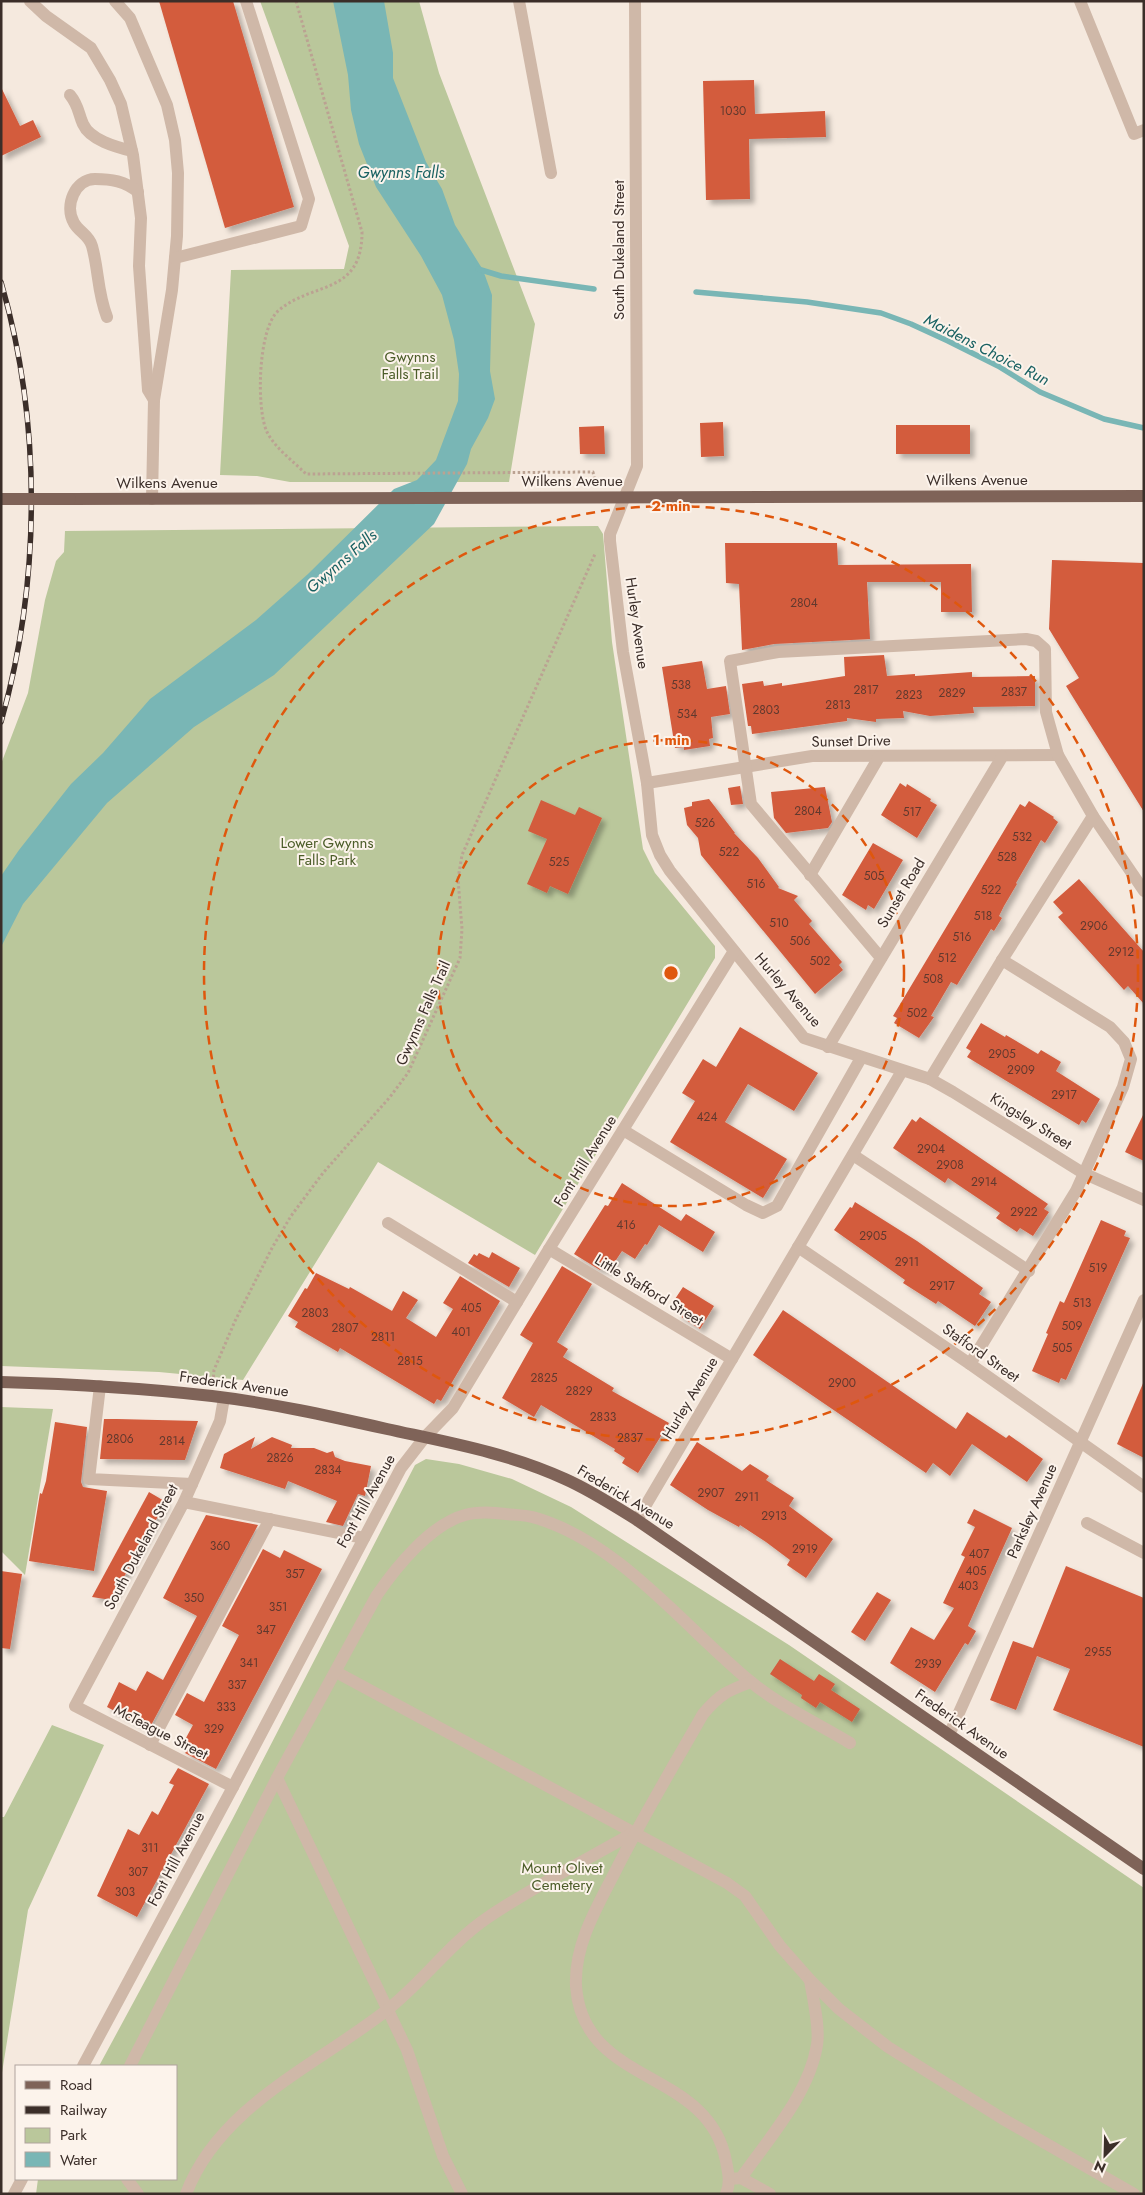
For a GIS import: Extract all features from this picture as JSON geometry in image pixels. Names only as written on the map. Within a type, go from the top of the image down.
[{"type":"main road","name":"Wilkens Avenue","points":[[1,499],[1144,496]]},
{"type":"main road","name":"Frederick Avenue","points":[[1,1382],[100,1386],[224,1398],[286,1407],[424,1437],[523,1462],[564,1479],[637,1520],[1143,1866]]},
{"type":"street","points":[[30,1],[46,16],[91,48],[120,104],[132,151],[141,218],[139,266],[148,390],[154,400]]},
{"type":"street","points":[[115,1],[130,18],[167,105],[175,140],[178,173],[176,258],[154,400],[152,499]]},
{"type":"street","points":[[176,258],[301,226],[309,199],[246,1]]},
{"type":"street","points":[[519,1],[551,173]]},
{"type":"street","name":"South Dukeland Street","points":[[623,497],[637,466],[635,1]]},
{"type":"street","points":[[1080,1],[1139,132]]},
{"type":"street","points":[[70,95],[79,108],[82,123],[87,131],[99,139],[132,151]]},
{"type":"street","points":[[107,317],[100,298],[92,244],[86,233],[74,224],[70,204],[76,188],[90,179],[117,181],[131,186],[138,192]]},
{"type":"street","name":"Hurley Avenue","points":[[623,497],[610,534],[610,541],[623,652],[647,784],[652,835],[660,855],[670,871],[804,1038],[902,1071],[637,1520]]},
{"type":"street","points":[[881,958],[751,804],[730,661],[778,652],[1026,639],[1036,642],[1045,648],[1046,712],[1058,755],[1093,816],[1144,891]]},
{"type":"street","name":"Sunset Drive","points":[[647,784],[812,756],[1058,755]]},
{"type":"street","name":"Sunset Road","points":[[828,1047],[1002,756]]},
{"type":"street","points":[[810,875],[878,757]]},
{"type":"street","points":[[930,1079],[1093,816]]},
{"type":"street","name":"Font Hill Avenue","points":[[83,2065],[233,1788],[401,1468],[424,1437],[454,1408],[549,1249],[734,952]]},
{"type":"street","points":[[970,1364],[1076,1191],[1123,1087],[1132,1059],[1124,1042],[1110,1027],[1002,960]]},
{"type":"street","points":[[623,1130],[746,1205],[763,1213],[777,1206],[861,1058]]},
{"type":"street","name":"Kingsley Street","points":[[902,1071],[930,1079],[1083,1173],[1144,1200]]},
{"type":"street","points":[[853,1155],[1028,1271]]},
{"type":"street","points":[[388,1223],[517,1302]]},
{"type":"street","name":"Stafford Street","points":[[798,1247],[970,1364],[1144,1487]]},
{"type":"street","name":"Little Stafford Street","points":[[549,1249],[732,1359]]},
{"type":"street","name":"Parksley Avenue","points":[[949,1735],[1144,1300]]},
{"type":"street","points":[[100,1386],[89,1479],[192,1484]]},
{"type":"street","name":"South Dukeland Street","points":[[75,1706],[184,1502],[220,1421],[224,1398]]},
{"type":"street","points":[[184,1502],[364,1538]]},
{"type":"street","points":[[131,2065],[277,1778],[377,1595],[393,1572],[411,1552],[449,1523],[464,1515],[485,1512],[535,1518],[566,1530],[593,1544],[621,1564],[751,1682],[785,1705],[850,1743]]},
{"type":"street","points":[[150,1745],[270,1519]]},
{"type":"street","points":[[1087,1523],[1144,1553]]},
{"type":"street","points":[[336,1672],[727,1883],[745,1896],[780,1946],[810,1980],[839,2009],[888,2047],[1003,2119],[1132,2193]]},
{"type":"street","points":[[751,1682],[731,1689],[717,1698],[703,1714],[635,1832],[584,1938],[577,1963],[576,1986],[580,2007],[590,2030],[602,2046],[616,2058],[678,2092],[698,2108],[715,2131],[735,2178],[770,2194]]},
{"type":"street","name":"McTeague Street","points":[[75,1706],[233,1788]]},
{"type":"street","points":[[277,1778],[407,2050],[443,2156],[462,2194]]},
{"type":"street","points":[[186,2194],[193,2175],[205,2154],[245,2111],[388,2010],[458,1941],[487,1918],[635,1832]]},
{"type":"street","points":[[726,2194],[735,2178],[800,2093],[811,2068],[817,2043],[810,1980]]},
{"type":"street","points":[[14,2194],[21,2180]]},
{"type":"street","points":[[128,2180],[138,2194]]},
{"type":"path","points":[[296,1],[362,232],[362,244],[349,274],[330,288],[295,299],[276,313],[265,335],[260,406],[263,423],[268,434],[306,474],[593,472],[594,476]]},
{"type":"path","name":"Gwynns Falls Trail","points":[[214,1370],[250,1289],[291,1216],[323,1173],[390,1097],[408,1073],[460,958],[462,929],[458,879],[462,855],[596,552]]},
{"type":"green space","name":"Gwynns Falls Trail","points":[[260,1],[419,1],[439,73],[535,324],[509,482],[290,482],[257,476],[220,475],[231,270],[344,269],[349,246]]},
{"type":"green space","name":"Lower Gwynns Falls Park","points":[[598,526],[603,534],[612,642],[643,849],[655,873],[715,946],[715,958],[535,1255],[378,1162],[243,1380],[159,1372],[1,1366],[1,764],[28,693],[45,600],[56,561],[64,552],[65,531]]},
{"type":"green space","points":[[1,1407],[53,1409],[25,1575],[1,1551]]},
{"type":"green space","name":"Mount Olivet Cemetery","points":[[426,1459],[459,1464],[512,1479],[571,1507],[789,1645],[1144,1888],[1144,2194],[36,2194],[38,2180],[178,2180],[178,2065],[100,2065],[232,1820],[415,1465]]},
{"type":"green space","points":[[52,1725],[104,1745],[28,1910],[1,2079],[1,1817],[4,1817]]},
{"type":"water","name":"Gwynns Falls","points":[[333,1],[384,1],[393,53],[393,78],[426,162],[442,189],[455,225],[483,270],[492,295],[490,371],[495,399],[488,418],[471,449],[467,464],[434,524],[274,675],[194,727],[107,803],[23,904],[1,947],[1,876],[71,784],[103,753],[150,699],[256,620],[308,574],[394,489],[417,480],[436,460],[458,401],[459,374],[454,340],[442,295],[421,256],[376,187],[359,144],[351,110],[348,75]]},
{"type":"building","points":[[159,1],[233,1],[294,207],[225,228]]},
{"type":"building","points":[[754,80],[755,114],[825,111],[826,137],[749,139],[750,199],[706,200],[703,81]]},
{"type":"building","points":[[1,87],[20,126],[33,120],[41,137],[1,156]]},
{"type":"building","points":[[723,422],[724,456],[701,457],[700,423]]},
{"type":"building","points":[[896,425],[970,425],[970,454],[896,454]]},
{"type":"building","points":[[604,426],[605,454],[580,454],[579,427]]},
{"type":"building","points":[[725,543],[837,543],[838,565],[971,564],[972,612],[941,612],[941,582],[867,582],[870,639],[774,644],[742,650],[739,584],[726,583]]},
{"type":"building","points":[[1052,560],[1144,563],[1144,812],[1066,686],[1079,678],[1049,629]]},
{"type":"building","points":[[884,655],[887,676],[972,672],[972,677],[1035,676],[1035,706],[973,707],[974,713],[930,716],[903,711],[904,718],[876,719],[876,722],[847,718],[847,721],[752,734],[751,726],[748,726],[742,684],[763,681],[764,686],[782,683],[782,686],[845,676],[844,657]]},
{"type":"building","points":[[702,661],[707,689],[726,686],[730,714],[711,717],[713,738],[709,739],[710,746],[684,750],[684,747],[675,748],[662,667]]},
{"type":"building","points":[[900,783],[906,787],[907,784],[937,805],[917,838],[881,815]]},
{"type":"building","points":[[740,786],[743,804],[731,805],[728,788]]},
{"type":"building","points":[[825,787],[832,822],[828,828],[786,833],[774,818],[771,792]]},
{"type":"building","points":[[709,799],[734,833],[758,858],[778,888],[798,896],[794,900],[812,921],[809,924],[842,962],[839,965],[843,970],[815,994],[701,855],[698,838],[687,825],[684,808],[692,806],[692,802]]},
{"type":"building","points":[[541,800],[575,815],[579,807],[602,818],[568,894],[550,886],[547,893],[527,884],[547,839],[528,831]]},
{"type":"building","points":[[1029,801],[1054,817],[1058,822],[1045,843],[1041,840],[1004,906],[999,916],[1002,918],[994,931],[991,929],[957,985],[951,982],[931,1016],[934,1017],[919,1038],[894,1023],[897,1018],[893,1016],[1020,804],[1025,807]]},
{"type":"building","points":[[873,843],[903,860],[874,909],[868,905],[866,910],[842,895]]},
{"type":"building","points":[[1079,879],[1144,952],[1144,1004],[1128,986],[1124,990],[1058,917],[1063,913],[1053,902]]},
{"type":"building","points":[[981,1023],[1038,1054],[1041,1050],[1061,1062],[1056,1071],[1100,1099],[1086,1123],[1082,1120],[1079,1125],[967,1057],[971,1051],[966,1048]]},
{"type":"building","points":[[740,1027],[818,1073],[794,1111],[748,1084],[725,1122],[787,1159],[763,1198],[670,1142],[695,1101],[682,1093],[703,1059],[716,1067]]},
{"type":"building","points":[[1144,1113],[1144,1161],[1125,1152]]},
{"type":"building","points":[[920,1117],[1048,1204],[1044,1209],[1049,1212],[1033,1236],[1020,1228],[1017,1232],[996,1218],[1000,1213],[948,1178],[945,1183],[893,1148],[912,1119],[916,1122]]},
{"type":"building","points":[[622,1183],[681,1221],[686,1214],[715,1232],[703,1252],[659,1225],[647,1245],[645,1244],[635,1259],[622,1251],[608,1272],[602,1268],[600,1270],[574,1254],[605,1205],[608,1206]]},
{"type":"building","points":[[855,1202],[917,1241],[983,1288],[979,1294],[991,1302],[975,1326],[938,1301],[936,1304],[903,1283],[905,1280],[834,1230]]},
{"type":"building","points":[[1101,1220],[1126,1231],[1124,1236],[1130,1238],[1066,1380],[1061,1378],[1059,1383],[1032,1371],[1060,1301],[1064,1303]]},
{"type":"building","points":[[492,1252],[520,1268],[509,1287],[468,1263],[474,1254],[477,1256],[479,1253],[489,1258]]},
{"type":"building","points":[[562,1266],[592,1284],[557,1342],[568,1349],[563,1357],[614,1388],[612,1391],[669,1423],[638,1473],[622,1463],[625,1458],[614,1451],[615,1449],[541,1405],[534,1417],[502,1398],[533,1343],[520,1335]]},
{"type":"building","points":[[316,1273],[349,1289],[350,1287],[392,1311],[403,1291],[418,1300],[406,1318],[436,1337],[453,1309],[443,1303],[460,1276],[500,1301],[441,1401],[437,1399],[434,1404],[340,1348],[338,1352],[295,1327],[298,1322],[288,1316]]},
{"type":"building","points":[[683,1287],[714,1306],[700,1329],[677,1314],[681,1307],[673,1302]]},
{"type":"building","points":[[783,1310],[956,1429],[967,1412],[1006,1438],[1009,1435],[1043,1459],[1027,1482],[972,1444],[950,1476],[933,1463],[926,1473],[753,1355]]},
{"type":"building","points":[[1144,1381],[1144,1458],[1117,1444]]},
{"type":"building","points":[[104,1419],[198,1421],[185,1460],[100,1459]]},
{"type":"building","points":[[55,1422],[87,1427],[81,1482],[83,1487],[107,1491],[94,1571],[29,1561],[40,1493],[42,1494],[46,1481]]},
{"type":"building","points":[[255,1437],[251,1449],[272,1437],[292,1445],[291,1448],[314,1448],[327,1453],[333,1451],[335,1457],[345,1461],[371,1466],[365,1496],[358,1494],[343,1526],[326,1522],[337,1501],[288,1481],[285,1489],[220,1468],[224,1454]]},
{"type":"building","points":[[697,1442],[742,1471],[750,1464],[769,1476],[766,1480],[794,1498],[789,1506],[833,1539],[806,1578],[787,1565],[790,1560],[766,1542],[740,1525],[739,1527],[708,1510],[670,1485]]},
{"type":"building","points":[[149,1492],[166,1502],[111,1600],[92,1597]]},
{"type":"building","points":[[974,1509],[1012,1528],[968,1626],[976,1631],[968,1645],[965,1643],[935,1692],[890,1663],[911,1627],[934,1640],[954,1608],[943,1603],[965,1557],[961,1555],[975,1527],[967,1523]]},
{"type":"building","points":[[206,1515],[258,1525],[149,1729],[107,1707],[119,1682],[136,1691],[147,1671],[163,1680],[197,1616],[163,1598]]},
{"type":"building","points":[[263,1549],[280,1558],[284,1550],[322,1569],[216,1769],[185,1753],[187,1750],[181,1747],[193,1725],[175,1715],[187,1693],[204,1702],[239,1635],[222,1626]]},
{"type":"building","points":[[1066,1566],[1144,1598],[1144,1747],[1053,1710],[1070,1669],[1037,1656],[1016,1710],[990,1700],[1013,1641],[1033,1648]]},
{"type":"building","points":[[1,1571],[22,1574],[10,1649],[1,1648]]},
{"type":"building","points":[[877,1592],[891,1600],[865,1641],[851,1632]]},
{"type":"building","points":[[780,1659],[814,1681],[819,1674],[835,1684],[831,1690],[860,1709],[852,1722],[820,1702],[816,1708],[801,1698],[802,1695],[770,1674]]},
{"type":"building","points":[[178,1768],[209,1784],[137,1917],[97,1896],[128,1829],[139,1835],[152,1811],[158,1815],[174,1785],[169,1783]]},
{"type":"waterway","name":"Maidens Choice Run","points":[[478,269],[501,276],[594,289]]},
{"type":"waterway","name":"Maidens Choice Run","points":[[696,292],[807,302],[881,313],[948,341],[998,366],[1040,392],[1104,419],[1144,428]]},
{"type":"railway","points":[[1,282],[24,390],[30,446],[31,502],[24,614],[1,722]]}]
